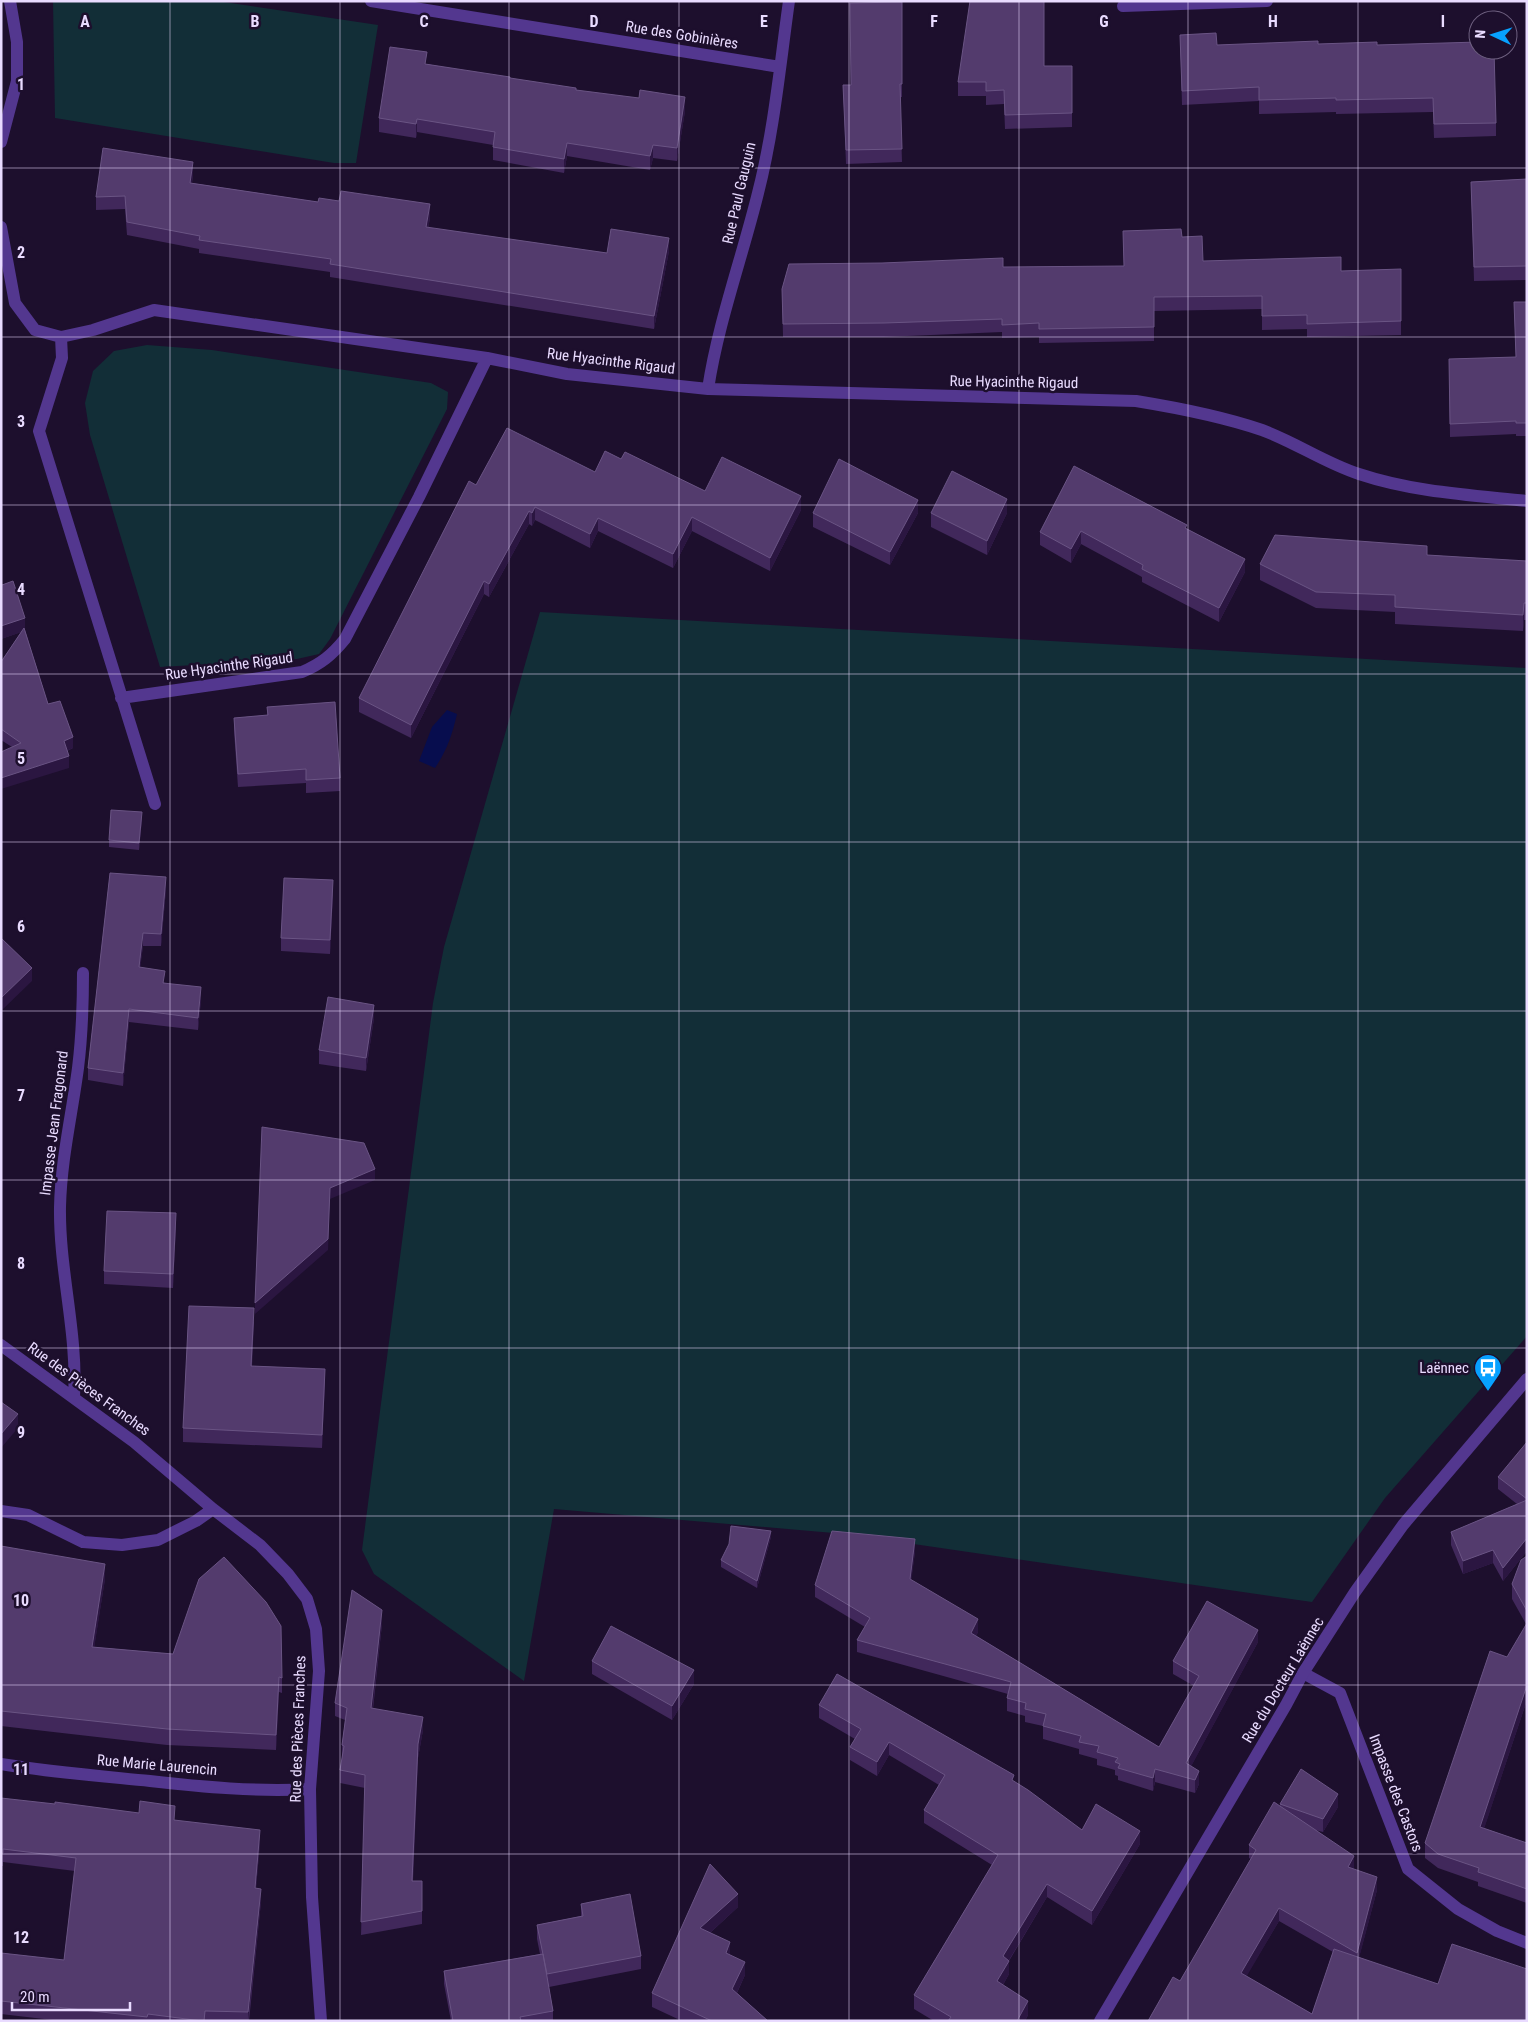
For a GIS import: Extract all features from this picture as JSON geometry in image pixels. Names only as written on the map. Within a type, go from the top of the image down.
[{"type":"street","points":[[1,142],[16,81],[17,42],[10,1]]},
{"type":"street","name":"Rue des Gobinières","points":[[371,1],[780,68]]},
{"type":"street","name":"Rue Paul Gauguin","points":[[708,389],[716,347],[758,192],[780,68],[789,1]]},
{"type":"street","points":[[1123,6],[1267,1]]},
{"type":"street","name":"Rue Hyacinthe Rigaud","points":[[1,227],[15,303],[35,330],[61,337],[93,330],[154,310],[487,358],[567,374],[708,389],[1136,401],[1202,412],[1263,430],[1357,474],[1396,484],[1427,491],[1527,501]]},
{"type":"street","points":[[61,337],[62,358],[39,431],[155,804]]},
{"type":"street","name":"Rue Hyacinthe Rigaud","points":[[121,698],[302,672],[319,665],[333,653],[344,639],[419,497],[487,358]]},
{"type":"street","name":"Impasse Jean Fragonard","points":[[74,1397],[75,1363],[62,1250],[60,1208],[64,1155],[84,1019],[83,973]]},
{"type":"street","name":"Rue des Pièces Franches","points":[[1,1345],[134,1442],[213,1509],[260,1545],[288,1574],[307,1599],[316,1629],[319,1671],[310,1789],[312,1897],[320,2021]]},
{"type":"street","name":"Rue du Docteur Laënnec","points":[[1100,2021],[1303,1673],[1355,1592],[1403,1525],[1527,1379]]},
{"type":"street","points":[[1,1512],[28,1516],[83,1542],[122,1545],[158,1540],[196,1521],[213,1509]]},
{"type":"street","name":"Impasse des Castors","points":[[1303,1673],[1340,1693],[1408,1869],[1458,1909],[1497,1931],[1527,1943]]},
{"type":"street","name":"Rue Marie Laurencin","points":[[1,1764],[44,1771],[202,1786],[286,1790],[310,1789]]},
{"type":"shaded area","points":[[53,1],[217,1],[378,25],[356,163],[334,163],[55,118]]},
{"type":"shaded area","points":[[147,345],[212,350],[431,383],[448,392],[447,409],[330,639],[319,654],[297,659],[160,667],[90,435],[85,403],[93,371],[114,351]]},
{"type":"shaded area","points":[[540,612],[1527,668],[1527,1336],[1385,1498],[1312,1602],[845,1534],[554,1509],[524,1681],[374,1574],[362,1550],[433,1003],[444,947]]},
{"type":"shaded area","points":[[447,710],[457,714],[449,742],[435,768],[419,761],[432,727]]},
{"type":"building","points":[[970,1],[1044,1],[1044,66],[1072,66],[1072,113],[1005,115],[1004,90],[986,91],[986,82],[958,82]]},
{"type":"building","points":[[902,2],[902,84],[900,84],[902,149],[846,150],[843,85],[851,85],[850,3]]},
{"type":"building","points":[[1216,33],[1217,45],[1318,41],[1318,44],[1377,42],[1377,45],[1468,42],[1468,60],[1494,60],[1496,123],[1434,124],[1433,98],[1259,100],[1259,87],[1182,91],[1180,35]]},
{"type":"building","points":[[390,47],[427,52],[425,64],[576,88],[576,90],[639,98],[640,90],[685,97],[677,148],[653,145],[650,156],[567,143],[564,159],[493,147],[495,132],[417,119],[416,124],[379,118]]},
{"type":"building","points":[[103,148],[193,162],[190,183],[318,202],[319,198],[339,201],[341,191],[430,204],[426,227],[607,253],[611,229],[669,238],[654,316],[330,264],[331,259],[199,240],[200,236],[127,222],[125,196],[96,197]]},
{"type":"building","points":[[1527,179],[1527,266],[1474,267],[1471,182]]},
{"type":"building","points":[[1181,229],[1182,237],[1202,236],[1203,261],[1341,257],[1341,271],[1401,269],[1401,321],[1307,324],[1307,315],[1262,316],[1262,296],[1154,297],[1154,327],[1039,329],[1039,323],[1002,325],[1002,319],[783,324],[782,289],[789,264],[882,263],[1003,258],[1003,267],[1124,266],[1123,231]]},
{"type":"building","points":[[1514,302],[1527,302],[1527,423],[1516,423],[1516,421],[1450,424],[1449,359],[1516,357]]},
{"type":"building","points":[[507,428],[595,472],[605,451],[621,459],[625,452],[705,491],[722,457],[801,496],[770,558],[692,517],[673,554],[598,518],[590,534],[535,507],[532,513],[529,511],[489,584],[484,581],[411,725],[359,698],[469,481],[476,485]]},
{"type":"building","points":[[839,459],[918,500],[890,552],[813,513]]},
{"type":"building","points":[[1074,466],[1187,525],[1185,528],[1245,559],[1219,608],[1142,569],[1143,565],[1081,531],[1071,549],[1040,532]]},
{"type":"building","points":[[952,471],[1007,499],[987,541],[931,513]]},
{"type":"building","points":[[1275,535],[1427,546],[1427,555],[1527,561],[1527,603],[1524,603],[1523,615],[1395,607],[1395,595],[1316,592],[1260,564]]},
{"type":"building","points":[[13,581],[25,618],[1,626],[1,582],[2,585]]},
{"type":"building","points":[[24,628],[48,704],[60,701],[73,737],[64,741],[69,756],[1,778],[1,752],[21,743],[1,729],[1,662]]},
{"type":"building","points":[[335,702],[340,778],[306,780],[306,769],[238,774],[234,718],[268,715],[267,707]]},
{"type":"building","points":[[111,810],[142,812],[139,843],[109,840]]},
{"type":"building","points":[[110,873],[166,877],[161,934],[143,933],[139,967],[165,971],[163,983],[201,987],[198,1018],[129,1009],[123,1073],[88,1068]]},
{"type":"building","points":[[284,878],[333,880],[330,940],[281,938]]},
{"type":"building","points":[[1,938],[32,968],[1,998]]},
{"type":"building","points":[[328,997],[374,1005],[366,1058],[319,1050]]},
{"type":"building","points":[[262,1127],[364,1143],[375,1169],[330,1188],[328,1239],[255,1303]]},
{"type":"building","points":[[107,1211],[176,1213],[173,1274],[104,1271]]},
{"type":"building","points":[[189,1306],[254,1308],[251,1366],[325,1369],[322,1435],[183,1428]]},
{"type":"building","points":[[1,1402],[18,1414],[1,1434]]},
{"type":"building","points":[[1527,1442],[1527,1499],[1498,1477]]},
{"type":"building","points":[[1527,1500],[1527,1538],[1503,1568],[1493,1550],[1463,1561],[1451,1532]]},
{"type":"building","points":[[731,1526],[771,1531],[757,1581],[721,1560],[729,1544]]},
{"type":"building","points":[[832,1531],[915,1539],[910,1579],[978,1619],[971,1633],[1159,1747],[1199,1676],[1173,1661],[1207,1601],[1258,1630],[1186,1763],[1199,1771],[1195,1780],[1155,1769],[1153,1778],[1118,1768],[1120,1764],[1115,1762],[1118,1758],[1097,1752],[1099,1746],[1079,1742],[1081,1736],[1043,1726],[1046,1714],[1025,1709],[1026,1703],[1007,1698],[1011,1682],[857,1640],[870,1618],[815,1585]]},
{"type":"building","points":[[1,1546],[105,1564],[92,1647],[173,1654],[199,1579],[224,1557],[266,1602],[281,1626],[282,1678],[279,1677],[276,1735],[167,1729],[1,1711]]},
{"type":"building","points":[[1527,1556],[1527,1611],[1512,1584],[1521,1560]]},
{"type":"building","points":[[352,1590],[382,1610],[371,1708],[423,1717],[418,1744],[412,1881],[422,1881],[422,1911],[361,1922],[365,1775],[340,1770],[347,1708],[335,1703]]},
{"type":"building","points":[[1527,1623],[1527,1685],[1480,1827],[1527,1843],[1527,1889],[1478,1872],[1479,1868],[1438,1854],[1425,1843],[1490,1651],[1507,1657]]},
{"type":"building","points":[[611,1626],[694,1670],[672,1706],[592,1661]]},
{"type":"building","points":[[837,1674],[1014,1775],[1012,1780],[1082,1830],[1096,1804],[1140,1831],[1092,1911],[1047,1884],[1003,1956],[1009,1961],[997,1981],[1028,2001],[1017,2021],[948,2021],[951,2017],[914,1995],[998,1855],[924,1810],[945,1775],[889,1742],[877,1762],[850,1747],[861,1729],[819,1705]]},
{"type":"building","points":[[1301,1769],[1338,1794],[1323,1819],[1280,1804]]},
{"type":"building","points":[[1,1798],[55,1804],[55,1802],[139,1813],[140,1801],[175,1806],[174,1820],[260,1830],[255,1888],[261,1889],[248,2012],[205,2011],[204,2021],[202,2021],[148,2014],[147,2017],[1,2001],[1,1953],[64,1960],[76,1858],[3,1849],[3,1853],[1,1853]]},
{"type":"building","points":[[1274,1802],[1354,1856],[1348,1867],[1377,1877],[1357,1953],[1279,1908],[1241,1973],[1312,2014],[1334,1949],[1438,1984],[1452,1944],[1527,1969],[1527,2021],[1148,2021],[1173,1977],[1180,1981],[1256,1850],[1249,1845]]},
{"type":"building","points":[[710,1864],[738,1894],[700,1928],[730,1942],[726,1953],[745,1962],[732,1989],[768,2021],[712,2021],[652,1993]]},
{"type":"building","points":[[630,1894],[641,1956],[547,1974],[537,1925],[583,1916],[581,1904]]},
{"type":"building","points":[[543,1954],[553,2011],[520,2017],[521,2021],[453,2021],[444,1971]]},
{"type":"place","name":"Laënnec","points":[[1488,1392]]}]
